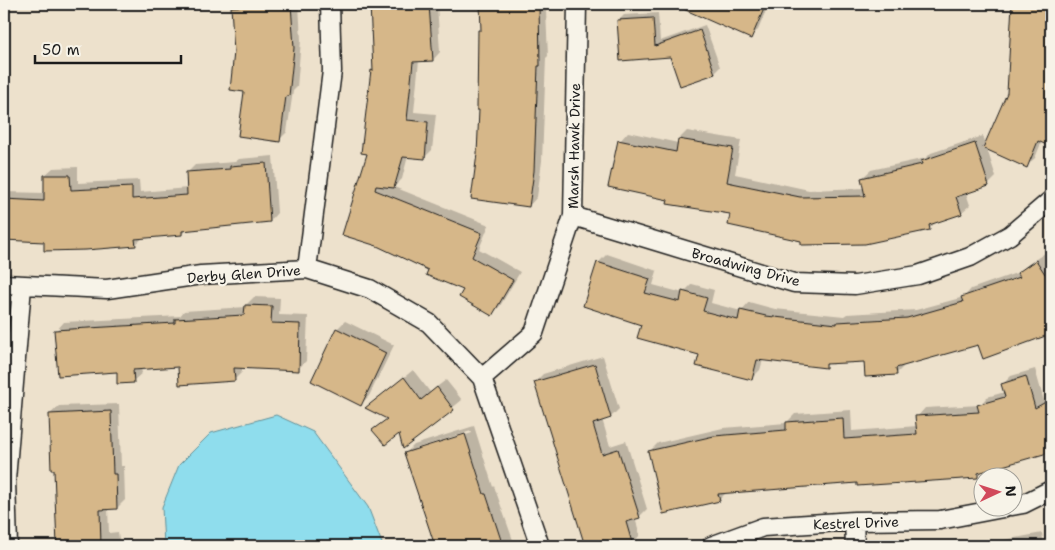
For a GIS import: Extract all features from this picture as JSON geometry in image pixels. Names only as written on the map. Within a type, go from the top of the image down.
[{"type":"street","points":[[307,269],[332,70],[330,4]]},
{"type":"street","name":"Marsh Hawk Drive","points":[[482,378],[534,333],[573,216],[577,4]]},
{"type":"street","name":"Broadwing Drive","points":[[573,216],[794,283],[855,285],[918,275],[970,257],[1010,235],[1051,200]]},
{"type":"street","name":"Derby Glen Drive","points":[[4,284],[107,289],[201,275],[307,269],[370,289],[429,323],[482,378],[540,546]]},
{"type":"street","points":[[8,546],[6,480],[22,286]]},
{"type":"street","points":[[1022,504],[1051,490]]},
{"type":"street","name":"Kestrel Drive","points":[[711,546],[763,527],[854,521],[940,520],[972,514]]},
{"type":"street","points":[[854,521],[856,546]]},
{"type":"water","points":[[276,415],[313,432],[368,507],[383,546],[164,546],[162,507],[179,465],[211,433]]},
{"type":"building","points":[[291,4],[294,48],[289,96],[286,96],[280,142],[238,136],[244,92],[230,90],[234,52],[231,7]]},
{"type":"building","points":[[370,4],[429,4],[433,61],[413,62],[407,120],[428,122],[425,159],[403,157],[394,188],[376,186],[375,190],[482,233],[472,257],[513,280],[492,316],[459,297],[463,290],[426,275],[428,270],[377,246],[342,235],[367,154],[361,153],[371,70],[373,71]]},
{"type":"building","points":[[480,4],[539,4],[540,66],[538,66],[534,171],[529,207],[471,199],[477,154],[479,110],[477,110],[478,30],[481,30]]},
{"type":"building","points":[[672,4],[766,4],[751,39]]},
{"type":"building","points":[[1012,4],[1051,4],[1051,147],[1038,141],[1027,168],[983,148],[1007,93]]},
{"type":"building","points":[[653,18],[655,46],[700,30],[715,74],[680,86],[670,57],[620,61],[617,20]]},
{"type":"building","points":[[678,139],[733,148],[727,182],[800,197],[865,196],[861,178],[922,164],[921,161],[975,143],[989,186],[956,197],[962,214],[929,225],[930,230],[865,244],[801,245],[801,241],[728,225],[730,214],[667,204],[668,200],[608,187],[618,140],[676,152]]},
{"type":"building","points":[[266,163],[270,222],[182,231],[182,235],[135,239],[136,246],[86,250],[44,251],[44,242],[4,240],[4,199],[44,201],[44,175],[70,175],[71,190],[132,187],[132,199],[187,195],[186,172],[230,169],[230,166]]},
{"type":"building","points":[[1036,260],[1045,274],[1051,270],[1051,334],[983,359],[978,345],[896,368],[897,375],[865,377],[864,362],[826,364],[826,368],[757,360],[752,380],[696,366],[699,355],[637,338],[641,325],[583,306],[597,262],[650,279],[645,293],[680,302],[682,291],[707,298],[703,311],[738,320],[740,310],[766,316],[837,324],[837,322],[907,318],[963,302],[961,297],[1020,277],[1017,273]]},
{"type":"building","points":[[245,305],[272,306],[271,323],[300,324],[299,371],[234,368],[235,381],[179,385],[178,367],[133,370],[134,383],[117,384],[117,372],[58,376],[54,330],[175,323],[175,319],[244,315]]},
{"type":"building","points":[[336,328],[386,353],[361,406],[311,381]]},
{"type":"building","points":[[595,364],[611,418],[593,424],[602,454],[618,449],[640,518],[626,522],[633,546],[585,546],[534,382]]},
{"type":"building","points":[[1026,376],[1035,408],[1051,399],[1051,452],[995,468],[972,468],[972,478],[857,486],[857,483],[718,494],[720,501],[663,514],[648,451],[714,436],[786,430],[786,422],[843,418],[844,439],[917,434],[915,416],[979,412],[977,405],[1005,397],[1001,384]]},
{"type":"building","points":[[404,377],[421,400],[437,387],[454,410],[403,449],[399,434],[385,445],[372,430],[387,419],[365,408]]},
{"type":"building","points":[[111,411],[113,474],[116,474],[117,509],[100,510],[101,546],[57,546],[54,470],[51,470],[49,414]]},
{"type":"building","points":[[465,434],[503,546],[435,546],[404,453]]}]
